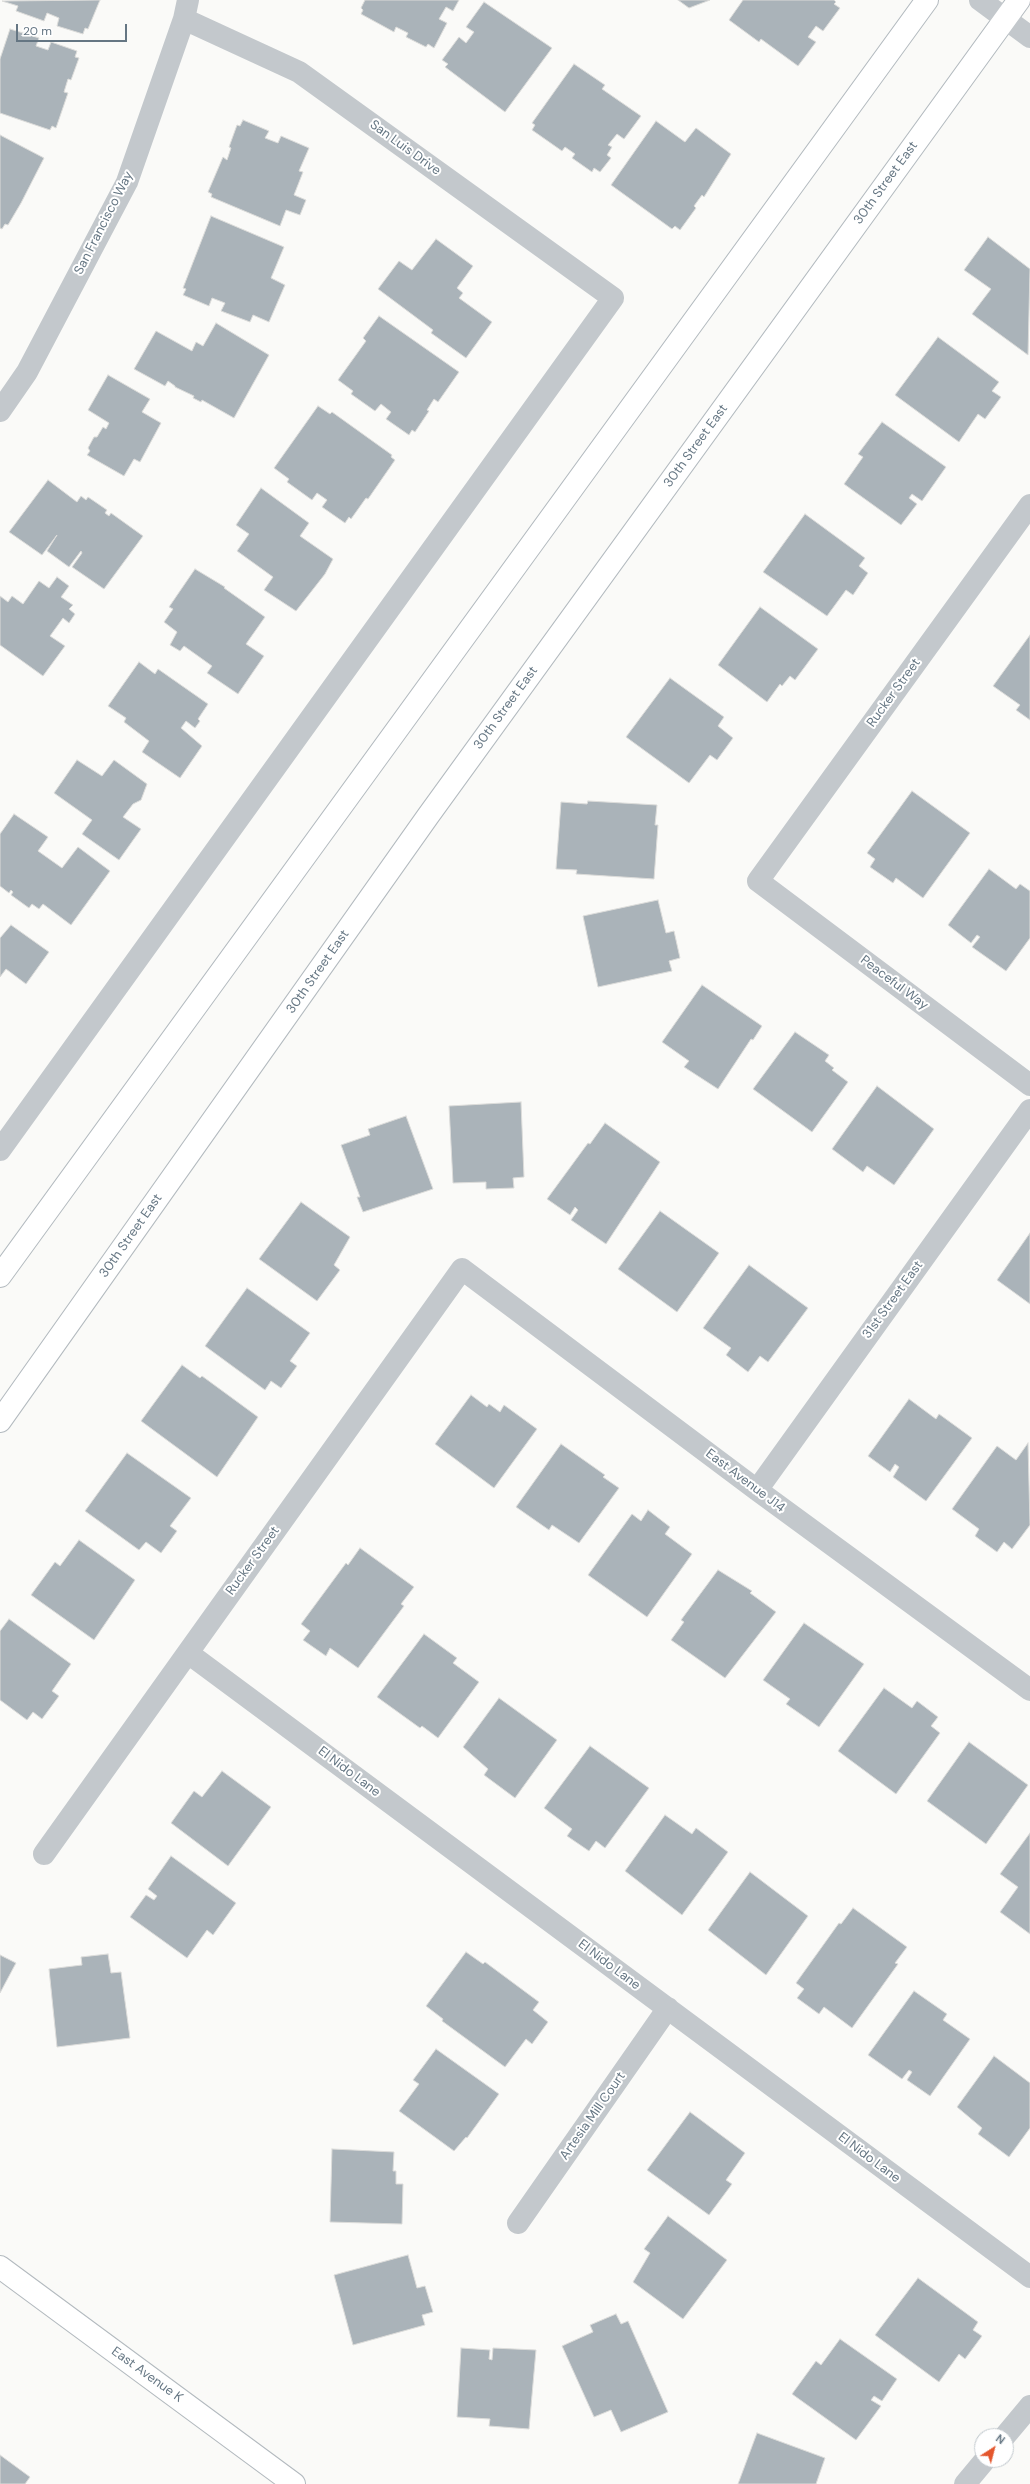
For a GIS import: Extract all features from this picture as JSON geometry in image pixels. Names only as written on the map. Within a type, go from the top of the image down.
[{"type":"main road","points":[[0,1276],[927,0]]},
{"type":"main road","name":"30th Street East","points":[[0,1420],[432,810],[1019,0]]},
{"type":"main road","name":"East Avenue K","points":[[0,2267],[294,2484]]},
{"type":"street","points":[[980,0],[1030,37]]},
{"type":"street","name":"San Luis Drive","points":[[0,1150],[613,298],[299,72],[186,9]]},
{"type":"street","name":"San Francisco Way","points":[[0,411],[27,372],[127,182],[186,9]]},
{"type":"street","name":"Rucker Street","points":[[758,881],[1028,514]]},
{"type":"street","name":"Peaceful Way","points":[[758,881],[1030,1085]]},
{"type":"street","name":"31st Street East","points":[[757,1490],[1030,1110]]},
{"type":"street","name":"Rucker Street","points":[[44,1854],[462,1269]]},
{"type":"street","name":"East Avenue J14","points":[[462,1269],[757,1490],[1030,1690]]},
{"type":"street","name":"El Nido Lane","points":[[188,1653],[1030,2277]]},
{"type":"street","name":"Artesia Mill Court","points":[[518,2223],[668,2008]]},
{"type":"street","points":[[1012,2428],[1030,2406]]},
{"type":"street","points":[[965,2484],[978,2468]]},
{"type":"building","points":[[100,0],[88,29],[85,28],[83,34],[57,26],[59,18],[47,13],[44,21],[16,11],[18,6],[2,1]]},
{"type":"building","points":[[365,0],[459,0],[453,11],[446,7],[439,19],[447,23],[434,48],[428,44],[426,47],[406,37],[408,33],[396,27],[394,32],[361,14],[363,10],[361,8]]},
{"type":"building","points":[[678,0],[710,0],[689,8]]},
{"type":"building","points":[[743,0],[834,0],[836,2],[834,4],[840,8],[823,31],[816,26],[808,37],[816,42],[798,66],[761,39],[759,42],[729,20]]},
{"type":"building","points":[[484,2],[552,48],[505,112],[445,67],[448,64],[442,60],[459,37],[466,43],[474,32],[466,27]]},
{"type":"building","points":[[10,29],[39,38],[36,46],[48,50],[51,42],[77,51],[75,57],[79,58],[71,80],[68,79],[64,92],[68,93],[56,128],[52,126],[50,130],[0,113],[0,59]]},
{"type":"building","points":[[574,64],[605,85],[602,89],[641,116],[624,139],[617,134],[608,145],[612,147],[607,155],[611,158],[600,172],[594,168],[592,172],[572,158],[575,154],[565,147],[562,151],[532,130],[535,125],[532,123]]},
{"type":"building","points":[[243,120],[269,131],[265,138],[278,143],[281,136],[309,148],[299,171],[303,172],[294,195],[306,200],[300,215],[286,210],[280,226],[211,197],[212,194],[208,192],[223,157],[227,160],[231,148],[229,147],[237,125],[240,126]]},
{"type":"building","points":[[656,121],[685,142],[696,128],[731,154],[704,197],[702,195],[694,206],[696,208],[680,230],[675,226],[672,229],[611,185]]},
{"type":"building","points":[[0,135],[44,158],[8,225],[5,224],[2,229],[0,228]]},
{"type":"building","points":[[211,216],[284,247],[271,278],[285,285],[269,322],[253,315],[250,322],[221,311],[225,303],[212,298],[209,306],[183,295],[186,289],[183,288]]},
{"type":"building","points":[[988,237],[1030,269],[1028,355],[972,314],[991,289],[964,270]]},
{"type":"building","points":[[436,239],[473,266],[457,288],[463,293],[459,298],[492,322],[466,358],[431,333],[433,330],[378,289],[399,261],[412,270]]},
{"type":"building","points":[[379,316],[459,372],[438,402],[434,399],[427,410],[429,411],[415,432],[412,430],[409,435],[386,419],[391,412],[381,404],[375,411],[351,394],[353,391],[338,380],[366,341],[363,338]]},
{"type":"building","points":[[216,323],[269,355],[234,418],[202,400],[201,402],[193,398],[194,396],[175,387],[168,381],[165,386],[134,369],[156,331],[192,351],[196,342],[203,346]]},
{"type":"building","points":[[938,337],[999,382],[992,391],[1001,397],[985,419],[978,414],[959,442],[895,395]]},
{"type":"building","points":[[108,375],[150,399],[142,412],[161,423],[140,462],[134,459],[124,476],[87,455],[90,451],[88,448],[94,437],[97,437],[103,427],[106,429],[109,423],[88,410]]},
{"type":"building","points":[[318,406],[330,414],[332,412],[392,455],[391,457],[395,460],[368,499],[366,498],[351,519],[349,517],[345,523],[322,507],[327,500],[317,493],[312,500],[287,482],[289,479],[274,468]]},
{"type":"building","points":[[882,422],[946,467],[922,501],[912,494],[909,498],[917,504],[901,525],[844,484],[863,457],[858,454]]},
{"type":"building","points":[[48,480],[77,502],[81,496],[86,500],[88,497],[107,510],[105,513],[109,516],[111,513],[143,536],[104,589],[72,567],[82,553],[81,551],[69,567],[47,551],[57,535],[42,555],[9,532]]},
{"type":"building","points":[[261,488],[309,523],[300,536],[333,559],[325,574],[296,611],[264,590],[273,577],[237,551],[249,534],[236,525]]},
{"type":"building","points":[[805,514],[865,558],[859,566],[868,573],[853,595],[846,590],[827,616],[763,572]]},
{"type":"building","points":[[195,569],[225,587],[224,588],[265,617],[246,644],[264,656],[238,694],[207,673],[212,666],[184,646],[180,651],[170,645],[177,632],[164,622],[173,609],[169,607]]},
{"type":"building","points":[[57,577],[69,586],[61,597],[73,605],[69,609],[75,614],[69,623],[63,618],[50,636],[65,646],[43,676],[0,645],[0,596],[8,602],[12,596],[23,604],[39,581],[49,588]]},
{"type":"building","points":[[760,607],[818,649],[795,680],[790,676],[782,686],[780,684],[767,702],[718,665]]},
{"type":"building","points":[[1030,635],[1030,720],[1016,710],[1020,705],[993,686]]},
{"type":"building","points":[[139,662],[155,674],[158,669],[208,704],[198,719],[200,721],[195,728],[186,721],[181,728],[202,746],[180,778],[142,752],[149,741],[124,722],[126,718],[108,706]]},
{"type":"building","points":[[670,678],[724,717],[718,726],[733,738],[717,760],[710,755],[689,783],[626,737]]},
{"type":"building","points":[[77,760],[102,776],[114,760],[147,784],[141,800],[133,804],[123,817],[141,829],[119,860],[82,834],[92,820],[54,793]]},
{"type":"building","points":[[912,791],[970,833],[923,898],[896,878],[893,883],[870,867],[875,859],[867,853]]},
{"type":"building","points":[[588,801],[657,805],[655,825],[658,825],[654,879],[576,874],[577,870],[556,869],[561,802],[587,804]]},
{"type":"building","points":[[14,814],[48,837],[38,851],[62,868],[78,847],[110,871],[71,925],[43,904],[39,909],[32,904],[29,908],[11,895],[13,892],[11,890],[9,893],[0,886],[0,834]]},
{"type":"building","points":[[989,869],[1016,889],[1020,884],[1030,891],[1030,938],[1006,971],[972,947],[980,937],[977,935],[971,943],[948,925]]},
{"type":"building","points":[[658,900],[666,933],[674,931],[680,958],[669,961],[672,971],[598,987],[583,916]]},
{"type":"building","points":[[11,925],[49,952],[26,984],[6,969],[0,977],[0,938]]},
{"type":"building","points":[[702,985],[762,1026],[753,1040],[751,1039],[718,1089],[684,1067],[689,1061],[662,1042]]},
{"type":"building","points":[[795,1032],[829,1055],[825,1061],[834,1068],[832,1070],[848,1082],[812,1132],[753,1089]]},
{"type":"building","points":[[877,1086],[934,1129],[894,1185],[867,1166],[863,1172],[832,1149]]},
{"type":"building","points":[[521,1102],[524,1177],[513,1178],[514,1188],[486,1189],[486,1182],[453,1183],[449,1106]]},
{"type":"building","points":[[406,1116],[433,1189],[363,1212],[357,1197],[360,1197],[341,1145],[370,1135],[368,1129]]},
{"type":"building","points":[[605,1123],[660,1162],[606,1244],[571,1220],[578,1210],[575,1207],[570,1215],[547,1199],[588,1143],[590,1144]]},
{"type":"building","points":[[301,1202],[350,1237],[334,1265],[340,1270],[317,1301],[259,1259]]},
{"type":"building","points":[[660,1211],[719,1253],[677,1312],[618,1269]]},
{"type":"building","points":[[1030,1233],[1030,1304],[997,1280]]},
{"type":"building","points":[[749,1265],[808,1308],[768,1362],[760,1356],[748,1372],[726,1355],[731,1348],[703,1328]]},
{"type":"building","points":[[247,1288],[310,1333],[290,1361],[297,1366],[281,1388],[271,1381],[265,1390],[205,1346]]},
{"type":"building","points":[[182,1365],[200,1378],[202,1376],[258,1417],[217,1477],[141,1421]]},
{"type":"building","points":[[471,1395],[487,1407],[489,1404],[500,1412],[504,1405],[537,1429],[494,1488],[435,1444]]},
{"type":"building","points":[[909,1399],[936,1419],[939,1414],[972,1438],[926,1501],[893,1477],[899,1467],[895,1464],[890,1472],[868,1456]]},
{"type":"building","points":[[1028,1443],[1030,1525],[1012,1549],[1004,1542],[997,1552],[975,1536],[979,1529],[952,1509],[997,1446],[1016,1460]]},
{"type":"building","points":[[561,1444],[605,1475],[603,1477],[619,1488],[579,1543],[552,1525],[549,1530],[516,1507]]},
{"type":"building","points":[[127,1453],[191,1498],[170,1526],[177,1531],[161,1553],[146,1542],[139,1550],[85,1511]]},
{"type":"building","points":[[648,1510],[670,1527],[665,1534],[692,1554],[647,1617],[588,1575],[632,1514],[641,1521]]},
{"type":"building","points":[[79,1540],[135,1580],[94,1640],[31,1595],[55,1562],[60,1566]]},
{"type":"building","points":[[360,1548],[414,1587],[401,1604],[404,1606],[358,1668],[330,1648],[326,1656],[303,1640],[310,1631],[301,1624],[346,1563],[348,1565]]},
{"type":"building","points":[[718,1570],[752,1591],[750,1593],[776,1612],[725,1678],[671,1640],[684,1622],[681,1620]]},
{"type":"building","points":[[9,1619],[71,1664],[52,1691],[59,1696],[42,1719],[33,1712],[27,1720],[0,1700],[0,1631]]},
{"type":"building","points":[[804,1623],[864,1664],[819,1727],[786,1704],[790,1699],[763,1680]]},
{"type":"building","points":[[424,1634],[457,1658],[453,1663],[479,1682],[438,1738],[422,1726],[420,1728],[377,1697]]},
{"type":"building","points":[[884,1688],[912,1708],[917,1701],[938,1717],[931,1726],[940,1733],[896,1794],[838,1751]]},
{"type":"building","points":[[499,1698],[557,1740],[515,1798],[484,1775],[488,1769],[463,1747]]},
{"type":"building","points":[[969,1742],[1028,1785],[986,1844],[927,1801]]},
{"type":"building","points":[[590,1746],[649,1788],[605,1848],[596,1841],[589,1851],[567,1836],[572,1829],[544,1808]]},
{"type":"building","points":[[222,1771],[271,1807],[228,1866],[171,1823],[194,1791],[202,1797]]},
{"type":"building","points":[[665,1815],[692,1834],[696,1828],[728,1852],[682,1915],[625,1871]]},
{"type":"building","points":[[1030,1833],[1030,1934],[1000,1912],[1018,1887],[1000,1874]]},
{"type":"building","points":[[171,1856],[236,1903],[213,1935],[207,1930],[187,1958],[130,1917],[146,1895],[154,1900],[157,1896],[148,1889]]},
{"type":"building","points":[[750,1872],[808,1916],[766,1975],[708,1930]]},
{"type":"building","points":[[853,1908],[907,1947],[895,1963],[898,1964],[852,2028],[824,2007],[819,2014],[797,1998],[804,1989],[796,1983],[839,1923],[841,1924]]},
{"type":"building","points":[[466,1952],[483,1964],[485,1962],[539,2002],[533,2010],[548,2022],[532,2044],[526,2039],[505,2067],[442,2021],[443,2019],[426,2006]]},
{"type":"building","points":[[108,1954],[111,1973],[121,1972],[130,2038],[57,2047],[49,1969],[82,1965],[81,1957]]},
{"type":"building","points":[[0,1955],[16,1963],[0,1993]]},
{"type":"building","points":[[914,1991],[947,2014],[943,2020],[970,2039],[930,2096],[907,2080],[912,2072],[909,2070],[902,2079],[868,2055]]},
{"type":"building","points":[[436,2049],[499,2094],[467,2138],[466,2137],[454,2151],[399,2111],[419,2084],[413,2080]]},
{"type":"building","points":[[994,2056],[1030,2083],[1030,2128],[1009,2157],[978,2134],[982,2128],[957,2107]]},
{"type":"building","points":[[690,2112],[745,2153],[726,2180],[732,2184],[709,2215],[647,2170]]},
{"type":"building","points":[[332,2149],[394,2152],[393,2171],[396,2171],[396,2184],[403,2184],[402,2224],[330,2222]]},
{"type":"building","points":[[668,2216],[727,2260],[683,2319],[633,2282],[650,2253],[644,2249]]},
{"type":"building","points":[[408,2255],[417,2288],[425,2286],[433,2312],[422,2315],[425,2325],[353,2345],[334,2275]]},
{"type":"building","points":[[918,2278],[978,2322],[973,2330],[982,2336],[965,2359],[959,2354],[939,2382],[875,2335]]},
{"type":"building","points":[[616,2314],[621,2324],[628,2321],[668,2412],[621,2432],[611,2410],[594,2417],[562,2346],[593,2332],[590,2325]]},
{"type":"building","points":[[840,2339],[897,2379],[882,2401],[874,2396],[871,2400],[881,2406],[856,2440],[792,2394],[816,2361],[821,2365]]},
{"type":"building","points":[[461,2348],[490,2350],[489,2359],[492,2360],[493,2348],[536,2350],[529,2429],[489,2426],[490,2419],[457,2417]]},
{"type":"building","points":[[757,2433],[825,2458],[816,2484],[738,2484]]},
{"type":"building","points":[[0,2455],[30,2477],[25,2484],[0,2484]]}]
